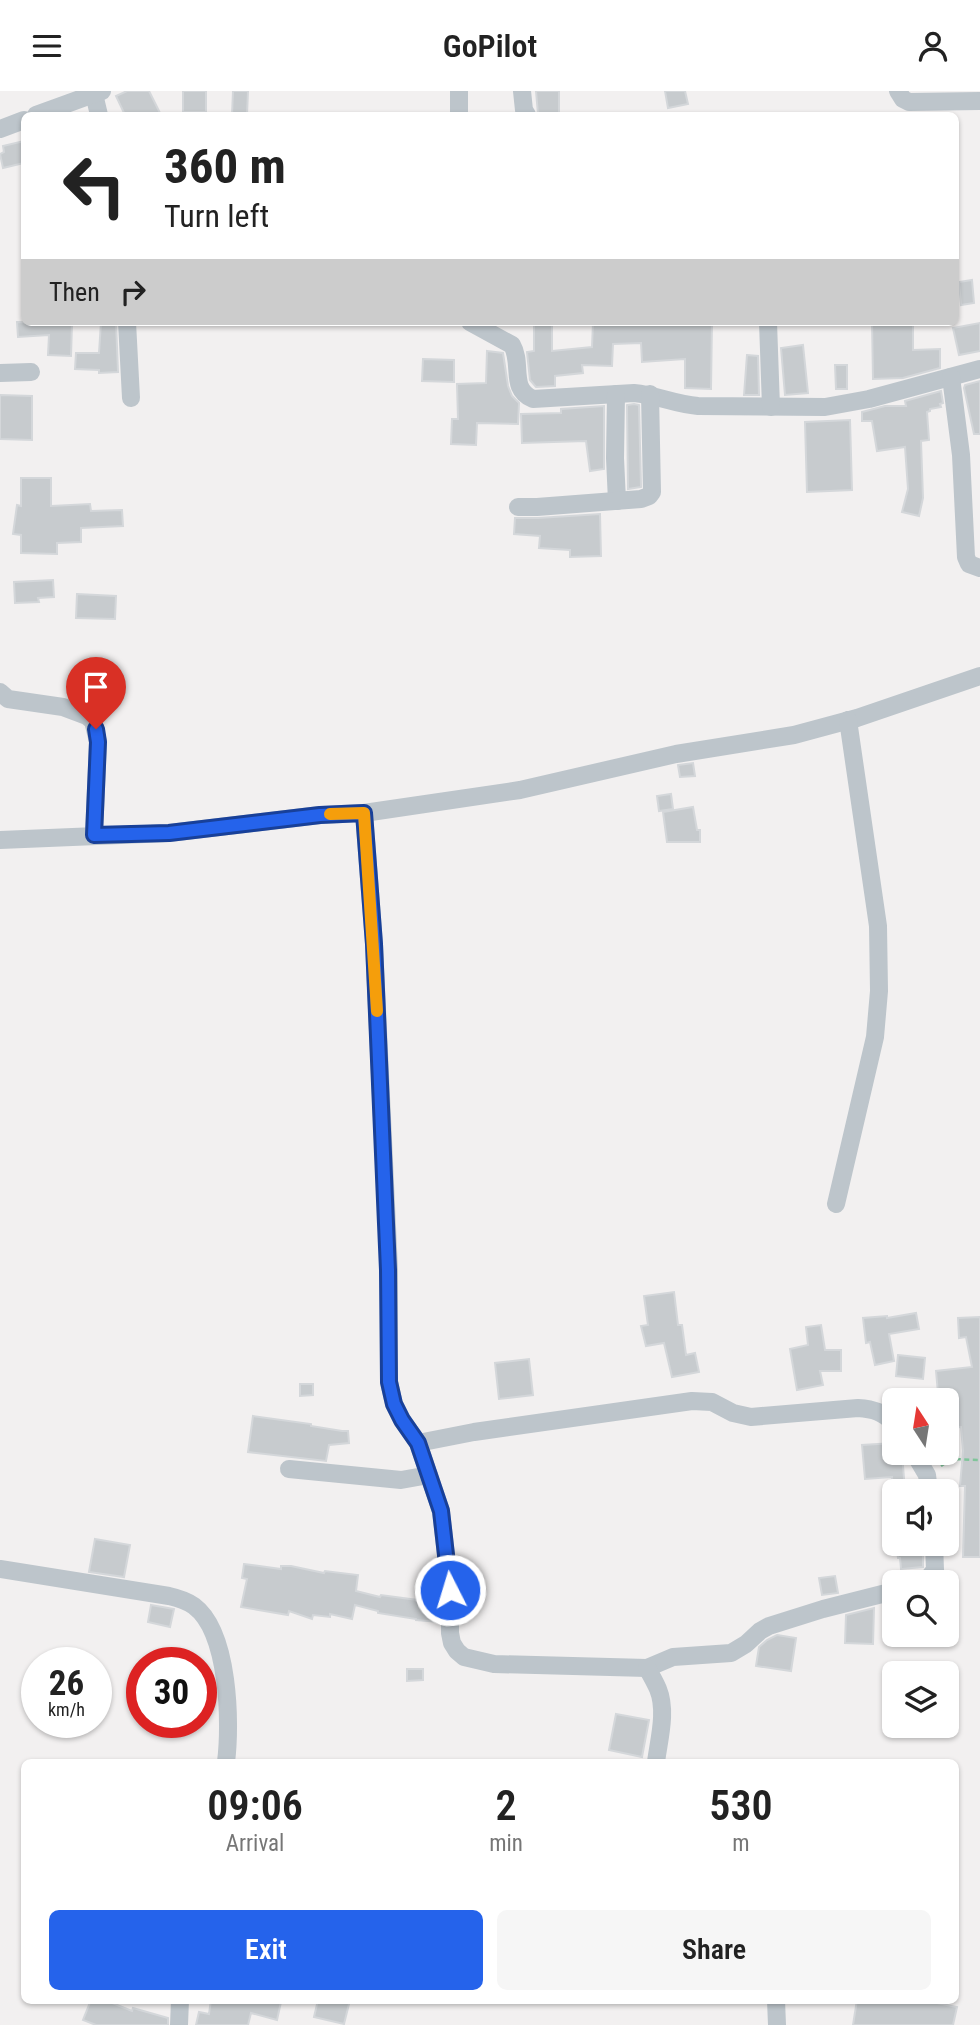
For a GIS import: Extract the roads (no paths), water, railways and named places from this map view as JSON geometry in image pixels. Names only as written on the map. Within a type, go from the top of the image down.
[{"type":"street","points":[[458,112],[459,91]]},
{"type":"street","points":[[522,91],[525,112]]},
{"type":"street","points":[[898,91],[903,99],[909,102],[980,101]]},
{"type":"street","points":[[44,112],[98,92],[99,112]]},
{"type":"street","points":[[0,129],[21,121]]},
{"type":"street","points":[[127,326],[131,398]]},
{"type":"street","points":[[477,326],[512,345],[516,352],[519,387],[527,397],[533,399],[650,394],[677,404],[825,407],[869,399],[980,369]]},
{"type":"street","points":[[768,326],[771,407]]},
{"type":"street","points":[[0,373],[32,372]]},
{"type":"street","points":[[951,377],[961,455],[966,557],[970,564],[980,568]]},
{"type":"street","points":[[616,394],[617,501]]},
{"type":"street","points":[[517,507],[641,499],[649,496],[652,492],[650,394]]},
{"type":"street","points":[[0,840],[169,833],[320,815],[364,813],[520,790],[676,754],[794,734],[848,720],[980,676]]},
{"type":"street","points":[[0,692],[8,699],[63,708],[87,716],[93,722],[98,742],[94,835]]},
{"type":"street","points":[[836,1204],[875,1038],[879,991],[878,926],[848,720]]},
{"type":"street","points":[[364,813],[374,944],[388,1257],[389,1382],[394,1404],[418,1443],[441,1511],[450,1590],[450,1633],[457,1651],[464,1657],[494,1664],[647,1668],[673,1657],[731,1653],[769,1626],[882,1594]]},
{"type":"street","points":[[418,1443],[474,1432],[692,1401],[712,1402],[742,1416],[751,1417],[858,1408],[882,1413]]},
{"type":"street","points":[[289,1469],[401,1480],[429,1475]]},
{"type":"street","points":[[0,1569],[169,1596],[182,1599],[196,1607],[211,1630],[227,1688],[229,1717],[226,1759]]},
{"type":"street","points":[[647,1668],[658,1688],[662,1713],[656,1759]]},
{"type":"street","points":[[179,2025],[180,2004]]},
{"type":"street","points":[[776,2004],[777,2025]]}]
